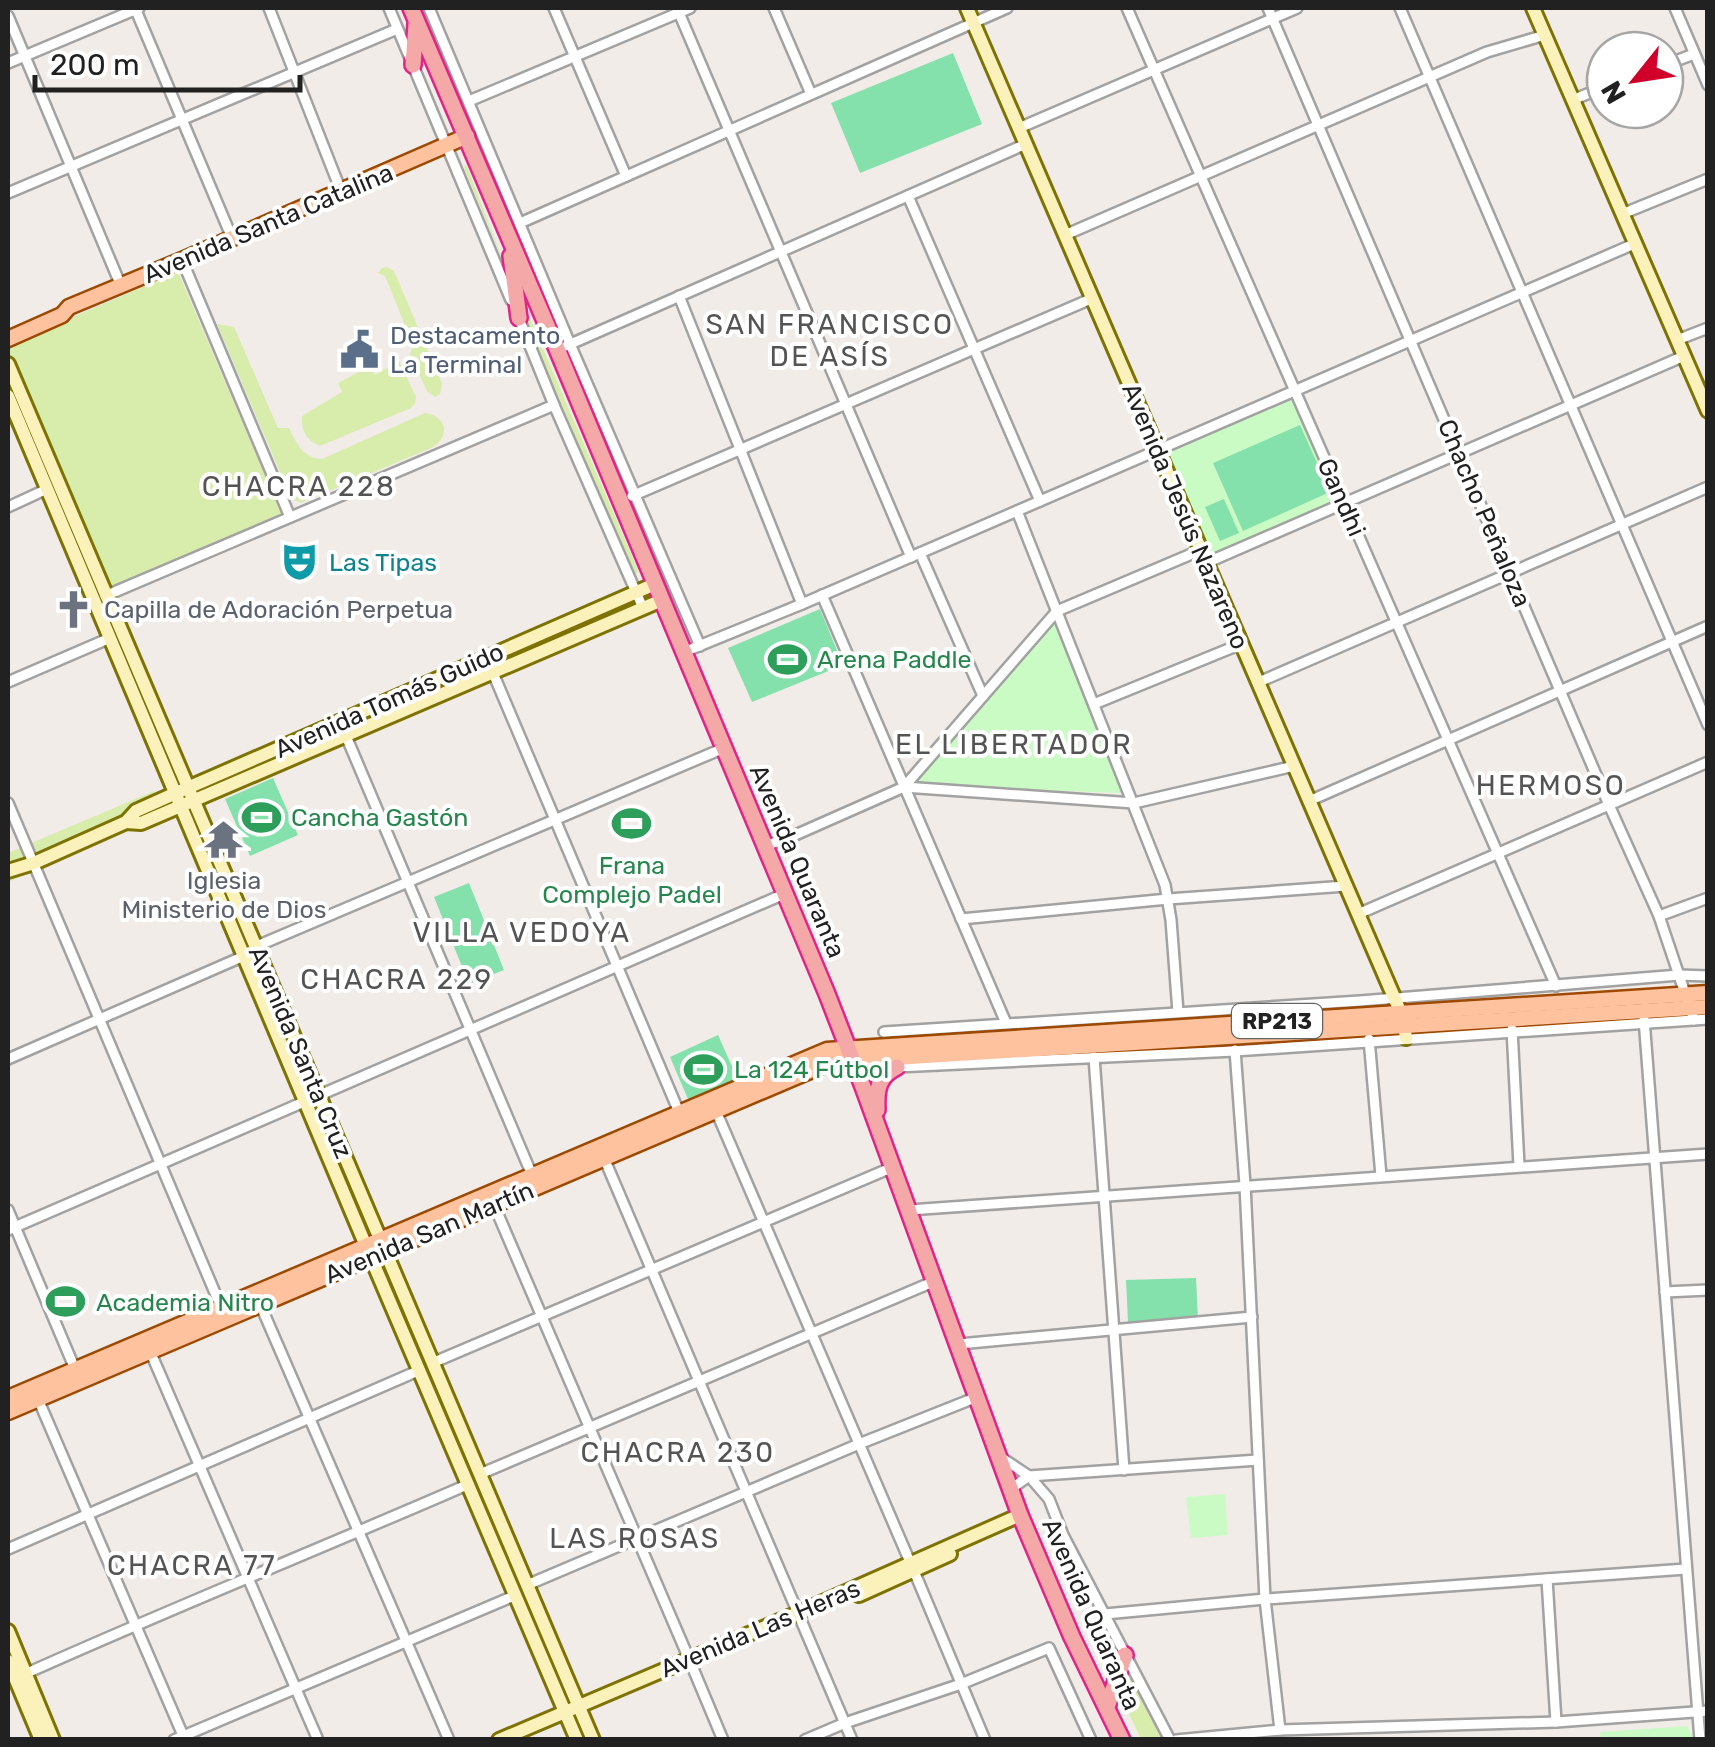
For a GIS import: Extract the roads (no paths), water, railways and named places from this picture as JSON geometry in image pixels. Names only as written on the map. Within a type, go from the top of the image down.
[{"type":"highway","points":[[412,64],[414,14]]},
{"type":"highway","name":"Avenida Quaranta","points":[[414,14],[474,133],[509,237],[564,346],[627,498],[658,592],[850,1054],[1021,1518],[1072,1638],[1122,1740]]},
{"type":"highway","points":[[509,237],[519,318]]},
{"type":"highway","points":[[877,1124],[880,1080],[897,1067]]},
{"type":"highway","points":[[1106,1707],[1125,1655]]},
{"type":"main road","name":"Avenida Jesús Nazareno","points":[[967,8],[1404,1025]]},
{"type":"main road","points":[[1533,8],[1708,411]]},
{"type":"main road","name":"Avenida Santa Catalina","points":[[8,339],[69,307],[474,133]]},
{"type":"main road","name":"Avenida Santa Catalina","points":[[8,329],[58,306],[69,307]]},
{"type":"main road","name":"Avenida Santa Cruz","points":[[8,364],[106,596],[244,956],[522,1590],[573,1712],[578,1740]]},
{"type":"main road","name":"Avenida Santa Cruz","points":[[8,396],[110,638],[256,946],[320,1095],[375,1248]]},
{"type":"main road","name":"Avenida Tomás Guido","points":[[8,871],[126,822],[141,824],[185,797],[636,592],[658,592]]},
{"type":"main road","name":"Avenida Tomás Guido","points":[[185,797],[346,736],[643,608],[658,592]]},
{"type":"main road","name":"RP213","points":[[850,1054],[1233,1030],[1511,1025],[1644,1017],[1690,1007],[1708,993]]},
{"type":"main road","name":"RP213","points":[[850,1054],[935,1054],[1233,1030],[1369,1034],[1404,1025],[1708,1007]]},
{"type":"main road","name":"Avenida San Martín","points":[[8,1412],[260,1304],[532,1175],[679,1112],[827,1050],[850,1054]]},
{"type":"main road","name":"Avenida San Martín","points":[[8,1398],[221,1307],[494,1205],[850,1054]]},
{"type":"main road","name":"Avenida Las Heras","points":[[499,1740],[800,1617],[1021,1518]]},
{"type":"main road","points":[[8,1632],[53,1740]]},
{"type":"main road","points":[[8,1661],[41,1740]]},
{"type":"main road","name":"Avenida Santa Cruz","points":[[573,1712],[593,1740]]},
{"type":"main road","name":"Avenida Las Heras","points":[[516,1740],[573,1712]]},
{"type":"street","points":[[8,63],[136,8],[232,238]]},
{"type":"street","points":[[268,8],[341,191]]},
{"type":"street","points":[[388,8],[643,608]]},
{"type":"street","points":[[429,8],[468,101],[474,133],[520,222],[564,346],[1026,144]]},
{"type":"street","points":[[554,8],[626,176]]},
{"type":"street","points":[[468,101],[690,8]]},
{"type":"street","points":[[774,8],[811,94]]},
{"type":"street","points":[[520,222],[1007,8]]},
{"type":"street","name":"Gandhi","points":[[1127,8],[1556,986]]},
{"type":"street","points":[[1019,128],[1270,13],[1297,8]]},
{"type":"street","points":[[1400,8],[1708,724]]},
{"type":"street","points":[[1675,8],[1708,85]]},
{"type":"street","points":[[678,10],[846,404],[983,696]]},
{"type":"street","name":"Chacho Peñaloza","points":[[1270,13],[1659,916],[1690,1007]]},
{"type":"street","points":[[8,16],[121,286]]},
{"type":"street","points":[[8,193],[398,28]]},
{"type":"street","points":[[1066,235],[1430,76],[1488,52],[1544,36]]},
{"type":"street","points":[[1685,57],[1694,54]]},
{"type":"street","points":[[1572,100],[1585,95]]},
{"type":"street","points":[[1622,214],[1708,180]]},
{"type":"street","points":[[908,196],[1040,501]]},
{"type":"street","points":[[684,652],[1634,244]]},
{"type":"street","points":[[182,260],[290,517]]},
{"type":"street","points":[[680,296],[802,604]]},
{"type":"street","points":[[700,646],[627,498],[1093,298]]},
{"type":"street","points":[[1677,340],[1708,328]]},
{"type":"street","points":[[765,846],[904,787],[1056,611],[1344,503],[1684,356]]},
{"type":"street","points":[[106,596],[554,405]]},
{"type":"street","points":[[1259,682],[1708,488]]},
{"type":"street","points":[[8,506],[47,489]]},
{"type":"street","points":[[1017,511],[1134,803],[1168,899],[1178,1012]]},
{"type":"street","points":[[822,595],[1006,1023]]},
{"type":"street","points":[[1309,801],[1708,626]]},
{"type":"street","points":[[8,682],[110,638]]},
{"type":"street","points":[[1094,704],[1242,644]]},
{"type":"street","points":[[493,672],[679,1112]]},
{"type":"street","points":[[346,736],[532,1175]]},
{"type":"street","points":[[256,946],[724,748]]},
{"type":"street","points":[[1358,914],[1708,762]]},
{"type":"street","points":[[904,787],[1134,803],[1294,766]]},
{"type":"street","points":[[8,802],[221,1307]]},
{"type":"street","points":[[961,919],[1346,886]]},
{"type":"street","points":[[320,1095],[784,894]]},
{"type":"street","points":[[1659,916],[1708,898]]},
{"type":"street","points":[[8,1059],[244,956]]},
{"type":"street","points":[[897,1067],[1094,1058],[1394,998],[1679,975],[1708,976]]},
{"type":"street","points":[[1690,1007],[1708,1019]]},
{"type":"street","points":[[884,1032],[1178,1012],[1233,1030]]},
{"type":"street","points":[[1644,1017],[1686,1569],[1703,1711],[1700,1740]]},
{"type":"street","points":[[1511,1025],[1519,1166]]},
{"type":"street","points":[[1233,1030],[1266,1599],[1280,1730]]},
{"type":"street","points":[[1369,1034],[1380,1176]]},
{"type":"street","points":[[935,1054],[949,1064]]},
{"type":"street","points":[[1094,1058],[1124,1470]]},
{"type":"street","points":[[11,1229],[306,1101]]},
{"type":"street","points":[[716,1110],[985,1740]]},
{"type":"street","points":[[909,1210],[1708,1154]]},
{"type":"street","points":[[604,1158],[852,1740]]},
{"type":"street","points":[[8,1548],[893,1167]]},
{"type":"street","points":[[494,1205],[723,1740]]},
{"type":"street","points":[[8,1210],[11,1229],[76,1369]]},
{"type":"street","points":[[25,1674],[935,1281]]},
{"type":"street","points":[[1665,1292],[1708,1290]]},
{"type":"street","points":[[260,1304],[448,1740]]},
{"type":"street","points":[[958,1344],[1252,1317]]},
{"type":"street","points":[[150,1351],[318,1740]]},
{"type":"street","points":[[38,1399],[181,1738],[637,1538],[978,1397]]},
{"type":"street","points":[[1000,1457],[1029,1476],[1050,1502],[1125,1655],[1173,1740],[1280,1730],[1556,1722],[1703,1711]]},
{"type":"street","points":[[1012,1488],[1029,1476],[1258,1460]]},
{"type":"street","points":[[1106,1614],[1686,1569]]},
{"type":"street","points":[[1548,1579],[1556,1722]]},
{"type":"street","points":[[805,1740],[1048,1648],[1091,1740]]},
{"type":"place","name":"Destacamento La Terminal","points":[[360,349]]},
{"type":"place","name":"Las Tipas","points":[[299,562]]},
{"type":"place","name":"Capilla de Adoración Perpetua","points":[[74,609]]},
{"type":"place","name":"Arena Paddle","points":[[787,659]]},
{"type":"place","name":"Cancha Gastón","points":[[261,817]]},
{"type":"place","name":"Frana Complejo Padel","points":[[632,824]]},
{"type":"place","name":"Iglesia Ministerio de Dios","points":[[224,839]]},
{"type":"place","name":"La 124 Fútbol","points":[[704,1069]]},
{"type":"place","name":"Academia Nitro","points":[[66,1302]]},
{"type":"district","name":"SAN FRANCISCO DE ASÍS","points":[[830,340]]},
{"type":"district","name":"CHACRA 228","points":[[299,486]]},
{"type":"district","name":"EL LIBERTADOR","points":[[1014,744]]},
{"type":"district","name":"HERMOSO","points":[[1551,785]]},
{"type":"district","name":"VILLA VEDOYA","points":[[522,932]]},
{"type":"district","name":"CHACRA 229","points":[[397,979]]},
{"type":"district","name":"CHACRA 230","points":[[678,1452]]},
{"type":"district","name":"LAS ROSAS","points":[[635,1538]]},
{"type":"district","name":"CHACRA 77","points":[[192,1565]]}]
